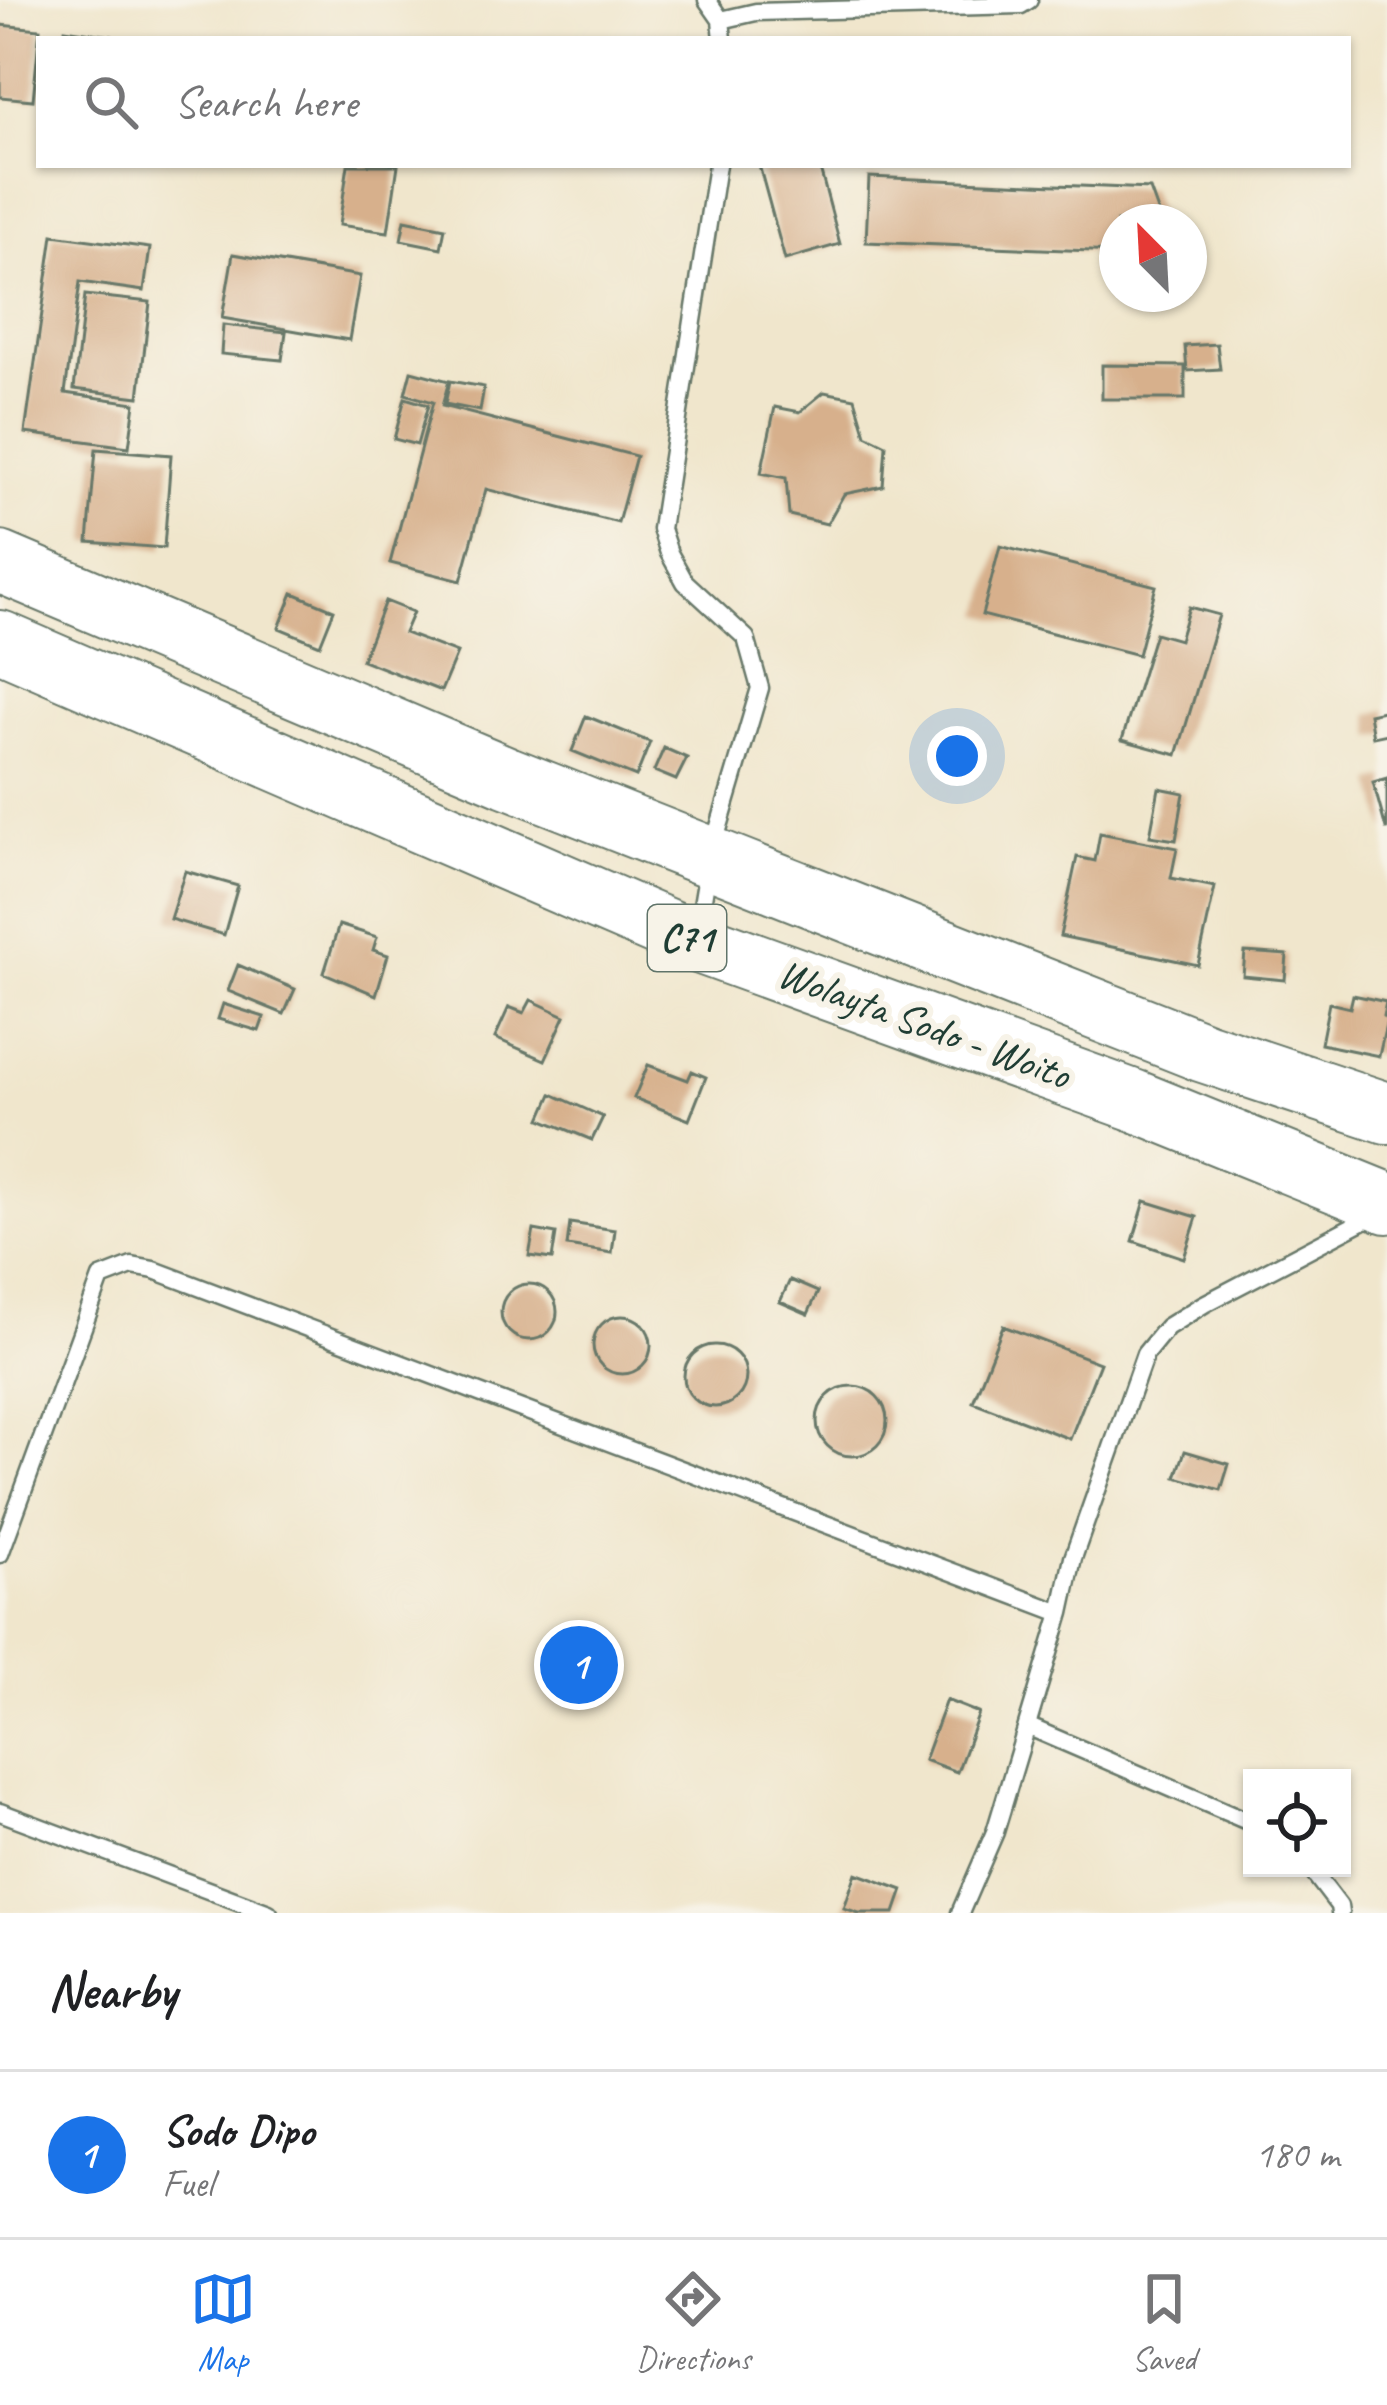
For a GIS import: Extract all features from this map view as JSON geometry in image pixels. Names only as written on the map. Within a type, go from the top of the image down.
[{"type":"highway","name":"Wolayta Sodo - Woito","points":[[0,562],[507,777],[1204,1052],[1387,1113]]},
{"type":"highway","name":"Wolayta Sodo - Woito","points":[[0,640],[696,942],[1133,1100],[1387,1206]]},
{"type":"lane","points":[[707,0],[722,30],[756,12],[1021,5],[1029,0]]},
{"type":"lane","points":[[696,942],[710,857],[760,688],[746,638],[685,582],[662,529],[717,168]]},
{"type":"lane","points":[[960,1913],[995,1832],[1073,1558],[1145,1354],[1167,1327],[1204,1304],[1387,1206]]},
{"type":"lane","points":[[0,1554],[101,1278],[132,1266],[154,1270],[1060,1613]]},
{"type":"lane","points":[[1027,1726],[1243,1819]]},
{"type":"lane","points":[[0,1812],[269,1913]]},
{"type":"lane","points":[[1317,1877],[1340,1913]]},
{"type":"building","points":[[0,25],[40,29],[33,100],[0,97]]},
{"type":"building","points":[[65,29],[112,36],[64,36]]},
{"type":"building","points":[[348,168],[398,168],[388,232],[339,225]]},
{"type":"building","points":[[760,168],[820,168],[840,244],[785,260]]},
{"type":"building","points":[[869,177],[1150,189],[1155,204],[1099,204],[1099,251],[866,242]]},
{"type":"building","points":[[405,220],[445,228],[441,248],[401,240]]},
{"type":"building","points":[[53,235],[150,248],[144,291],[80,282],[65,393],[135,403],[129,447],[25,433]]},
{"type":"building","points":[[233,254],[360,276],[349,340],[222,318]]},
{"type":"building","points":[[85,295],[150,302],[139,397],[74,389]]},
{"type":"building","points":[[223,325],[286,332],[282,360],[221,354]]},
{"type":"building","points":[[1217,344],[1220,369],[1187,371],[1185,346]]},
{"type":"building","points":[[1102,365],[1185,366],[1185,399],[1102,399]]},
{"type":"building","points":[[411,371],[449,381],[442,406],[636,456],[618,523],[486,489],[461,581],[390,563],[433,402],[405,394]]},
{"type":"building","points":[[450,381],[484,387],[480,411],[445,404]]},
{"type":"building","points":[[824,392],[855,398],[866,435],[886,445],[883,486],[844,494],[827,524],[789,515],[786,478],[761,473],[775,407],[800,412]]},
{"type":"building","points":[[405,398],[428,405],[417,445],[394,439]]},
{"type":"building","points":[[96,449],[171,455],[164,548],[88,542]]},
{"type":"building","points":[[1000,546],[1156,586],[1138,655],[982,615]]},
{"type":"building","points":[[293,593],[334,610],[320,645],[279,628]]},
{"type":"building","points":[[385,601],[413,612],[404,633],[457,653],[441,691],[362,660]]},
{"type":"building","points":[[1189,607],[1219,615],[1177,755],[1122,740],[1155,633],[1179,640]]},
{"type":"building","points":[[1387,710],[1387,734],[1373,737],[1369,714]]},
{"type":"building","points":[[586,716],[650,742],[636,777],[572,751]]},
{"type":"building","points":[[664,748],[687,758],[676,780],[654,771]]},
{"type":"building","points":[[1387,778],[1387,829],[1386,829],[1373,782]]},
{"type":"building","points":[[1159,788],[1184,793],[1176,840],[1150,836]]},
{"type":"building","points":[[1100,833],[1177,848],[1171,878],[1215,887],[1198,965],[1060,936],[1077,857],[1095,861]]},
{"type":"building","points":[[185,871],[238,886],[224,935],[170,919]]},
{"type":"building","points":[[339,925],[377,937],[373,950],[388,955],[376,995],[324,973]]},
{"type":"building","points":[[1245,952],[1287,955],[1285,980],[1243,976]]},
{"type":"building","points":[[238,965],[295,989],[284,1014],[228,991]]},
{"type":"building","points":[[1353,995],[1386,1002],[1379,1056],[1321,1044],[1329,1003],[1350,1008]]},
{"type":"building","points":[[531,1000],[565,1016],[545,1060],[495,1038],[509,1007],[524,1013]]},
{"type":"building","points":[[223,1004],[264,1017],[259,1031],[218,1019]]},
{"type":"building","points":[[648,1065],[688,1080],[692,1071],[706,1077],[689,1120],[634,1098]]},
{"type":"building","points":[[552,1094],[603,1117],[592,1140],[541,1119]]},
{"type":"building","points":[[1145,1201],[1197,1217],[1184,1258],[1133,1241]]},
{"type":"building","points":[[570,1223],[615,1230],[612,1253],[567,1246]]},
{"type":"building","points":[[534,1230],[556,1234],[552,1259],[529,1256]]},
{"type":"building","points":[[790,1280],[818,1292],[808,1314],[780,1302]]},
{"type":"building","points":[[529,1284],[549,1292],[557,1312],[549,1332],[529,1340],[509,1332],[501,1312],[509,1292]]},
{"type":"building","points":[[622,1316],[642,1325],[651,1345],[642,1365],[622,1374],[602,1365],[593,1345],[602,1325]]},
{"type":"building","points":[[1003,1326],[1100,1363],[1070,1439],[973,1402]]},
{"type":"building","points":[[715,1345],[737,1354],[746,1376],[737,1398],[715,1407],[693,1398],[684,1376],[693,1354]]},
{"type":"building","points":[[852,1386],[876,1397],[887,1421],[876,1445],[852,1456],[828,1445],[817,1421],[828,1397]]},
{"type":"building","points":[[1185,1451],[1229,1464],[1221,1490],[1176,1477]]},
{"type":"building","points":[[946,1700],[979,1713],[957,1772],[924,1760]]},
{"type":"building","points":[[856,1873],[903,1890],[895,1913],[844,1908]]},
{"type":"place","name":"Sodo Dipo","points":[[579,1665]]}]
